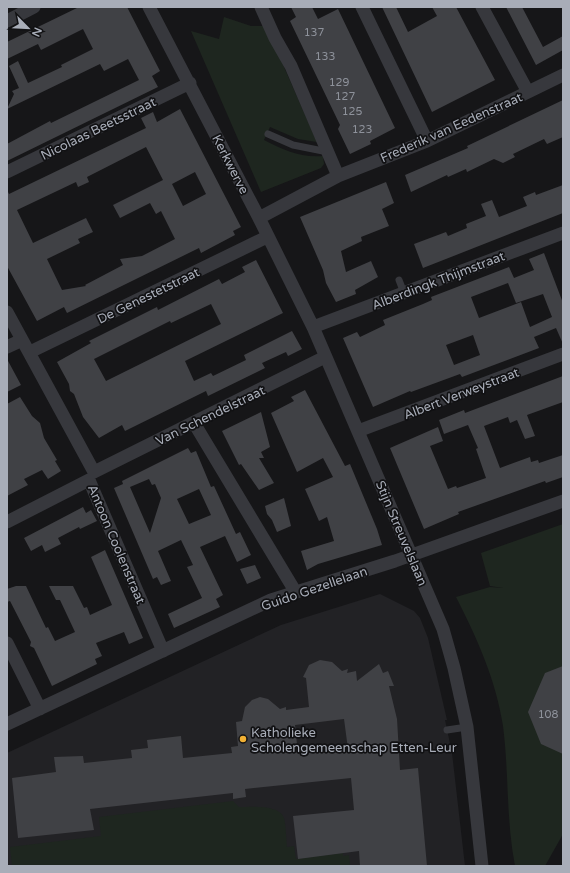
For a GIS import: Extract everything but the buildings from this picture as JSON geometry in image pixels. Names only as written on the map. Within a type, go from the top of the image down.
[{"type":"street","points":[[7,21],[34,7]]},
{"type":"street","name":"Kerkwerve","points":[[149,7],[190,83],[259,218]]},
{"type":"street","points":[[259,218],[338,176],[291,66],[274,38],[261,7]]},
{"type":"street","points":[[362,7],[427,141]]},
{"type":"street","points":[[482,7],[528,92]]},
{"type":"street","name":"Frederik van Eedenstraat","points":[[338,176],[427,141],[563,75]]},
{"type":"street","name":"Nicolaas Beetsstraat","points":[[7,172],[190,83]]},
{"type":"street","name":"Stijn Streuvelslaan","points":[[259,218],[312,327],[443,629],[454,668],[467,727],[482,866]]},
{"type":"street","name":"Alberdingk Thijmstraat","points":[[312,327],[563,233]]},
{"type":"street","name":"De Genestetstraat","points":[[30,352],[267,237]]},
{"type":"street","name":"Antoon Coolenstraat","points":[[7,312],[30,352],[91,476],[163,651]]},
{"type":"street","points":[[7,348],[22,340]]},
{"type":"street","name":"Albert Verweystraat","points":[[358,431],[563,354]]},
{"type":"street","name":"Van Schendelstraat","points":[[7,522],[91,476],[325,357]]},
{"type":"street","points":[[194,423],[295,591]]},
{"type":"street","name":"Guido Gezellelaan","points":[[7,724],[271,600],[295,591],[411,555],[563,501]]},
{"type":"street","points":[[7,643],[40,709]]},
{"type":"lane","points":[[268,134],[294,145],[328,152]]},
{"type":"lane","points":[[399,280],[404,293]]},
{"type":"lane","points":[[447,730],[467,727]]},
{"type":"shaded area","points":[[224,17],[251,26],[266,26],[317,142],[298,139],[270,127],[264,140],[292,152],[307,156],[323,156],[324,164],[321,168],[261,192],[191,31],[219,39]]},
{"type":"shaded area","points":[[563,524],[563,834],[545,866],[515,866],[510,831],[505,743],[500,709],[485,660],[456,597],[490,587],[503,588],[490,586],[481,553]]},
{"type":"shaded area","name":"Katholieke Scholengemeenschap Etten-Leur","points":[[380,594],[414,611],[420,618],[428,638],[447,720],[445,720],[452,753],[465,866],[7,866],[7,753],[281,625]]},
{"type":"shaded area","points":[[233,801],[239,807],[270,808],[281,814],[285,821],[287,847],[294,846],[296,859],[343,853],[343,856],[349,855],[350,866],[12,866],[10,847],[101,836],[99,817]]},
{"type":"place","name":"Katholieke Scholengemeenschap Etten-Leur","points":[[243,739]]}]
